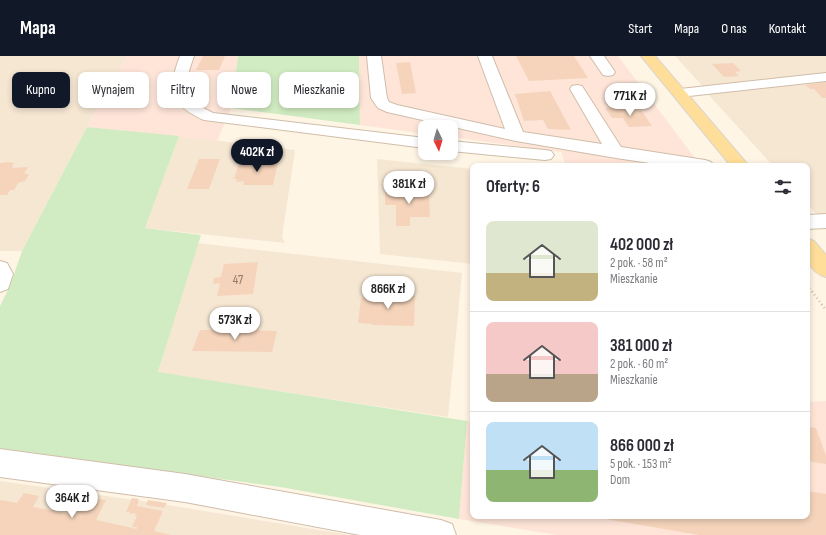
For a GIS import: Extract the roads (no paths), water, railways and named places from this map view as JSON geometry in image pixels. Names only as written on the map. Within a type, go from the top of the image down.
[{"type":"main road","points":[[648,56],[738,163]]},
{"type":"main road","points":[[810,250],[826,270]]},
{"type":"street","points":[[188,56],[181,71],[178,89],[183,100],[193,111],[210,117],[418,142]]},
{"type":"street","points":[[374,56],[379,98],[383,105],[392,109],[516,136],[684,163]]},
{"type":"street","points":[[485,56],[516,136]]},
{"type":"street","points":[[597,56],[608,72]]},
{"type":"street","points":[[680,93],[826,77]]},
{"type":"street","points":[[577,89],[616,153]]},
{"type":"street","points":[[458,147],[481,150],[520,151],[609,163]]},
{"type":"street","points":[[810,222],[826,221]]},
{"type":"street","points":[[0,269],[2,274],[0,283]]},
{"type":"street","points":[[0,463],[185,488],[441,535]]}]
